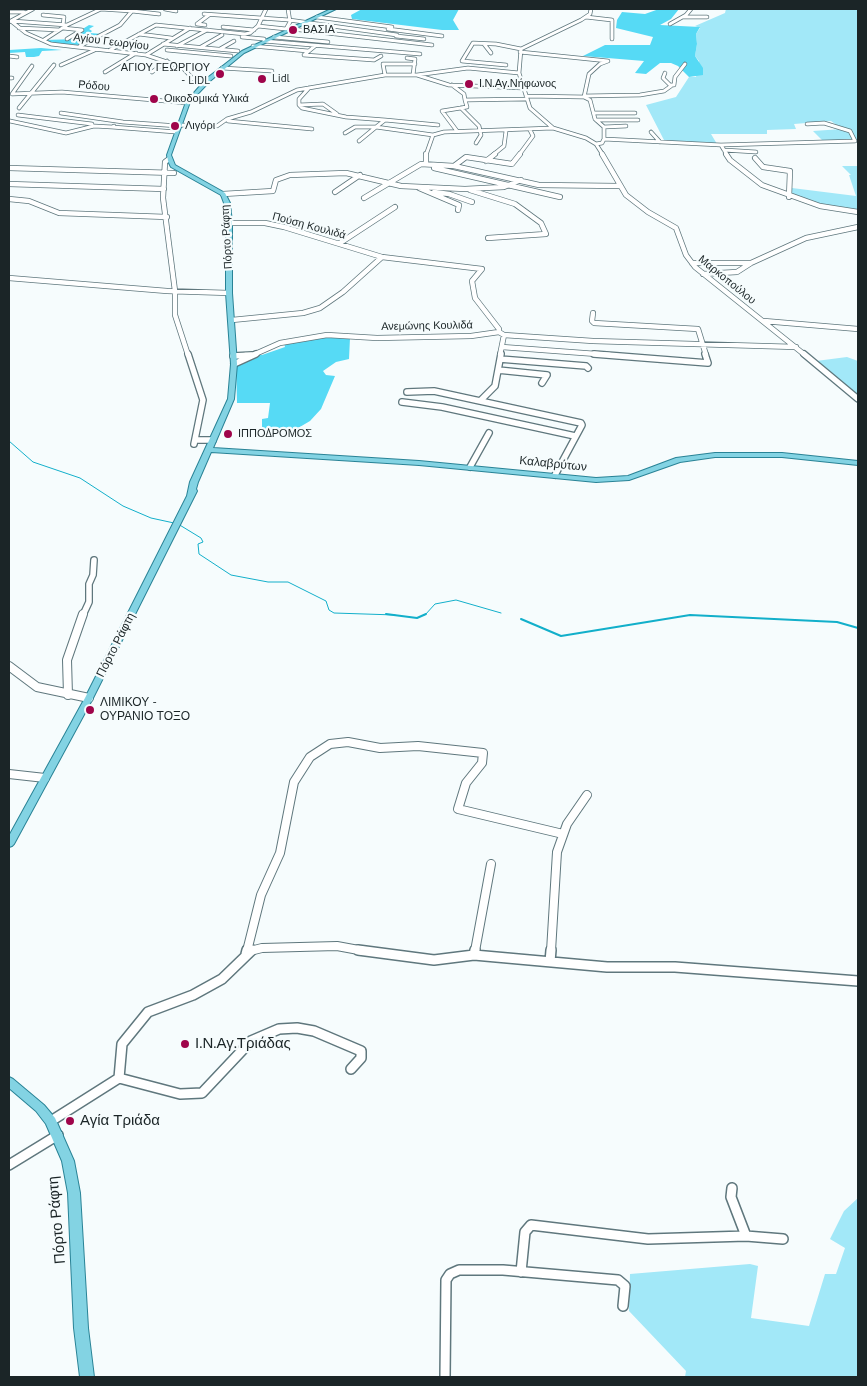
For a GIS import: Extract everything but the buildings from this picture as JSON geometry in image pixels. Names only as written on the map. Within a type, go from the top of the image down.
[{"type":"main road","points":[[169,160],[178,128],[188,103],[231,56],[238,51],[292,29],[330,9]]},
{"type":"main road","points":[[208,80],[237,55],[286,29],[334,9]]},
{"type":"main road","name":"Πόρτο Ράφτη","points":[[9,844],[88,698],[175,528],[235,404],[229,292],[229,223],[227,203],[223,194],[174,170],[169,160]]},
{"type":"main road","name":"Καλαβρύτων","points":[[213,447],[241,451],[470,467],[596,480],[629,478],[679,460],[715,455],[782,455],[858,463]]},
{"type":"main road","name":"Πόρτο Ράφτη","points":[[9,1082],[40,1108],[51,1122],[68,1161],[73,1185],[81,1336],[87,1377]]},
{"type":"street","points":[[18,9],[32,9]]},
{"type":"street","points":[[10,23],[16,17],[32,9]]},
{"type":"street","points":[[44,40],[63,27],[101,9],[134,10],[159,14]]},
{"type":"street","points":[[165,9],[176,11]]},
{"type":"street","points":[[199,48],[221,33],[247,34],[254,30],[266,9]]},
{"type":"street","points":[[258,26],[286,29],[289,20],[288,9]]},
{"type":"street","points":[[521,51],[586,16],[591,9]]},
{"type":"street","points":[[670,24],[683,17],[691,9]]},
{"type":"street","points":[[79,46],[120,26],[134,10]]},
{"type":"street","points":[[214,10],[204,14],[289,20],[424,39]]},
{"type":"street","points":[[230,11],[264,14]]},
{"type":"street","points":[[9,12],[25,12]]},
{"type":"street","points":[[700,20],[712,12]]},
{"type":"street","points":[[43,15],[64,17],[63,27]]},
{"type":"street","points":[[209,15],[197,24],[254,30]]},
{"type":"street","points":[[586,16],[612,20],[612,39]]},
{"type":"street","points":[[9,17],[16,17]]},
{"type":"street","points":[[683,17],[707,17]]},
{"type":"street","points":[[315,18],[442,34],[373,27],[315,18]]},
{"type":"street","points":[[10,23],[82,30],[67,38]]},
{"type":"street","name":"Αγίου Γεωργίου","points":[[10,23],[30,35],[51,44],[146,55],[186,69],[191,78],[208,80]]},
{"type":"street","points":[[110,50],[156,25],[207,30],[305,45],[420,54]]},
{"type":"street","points":[[162,34],[176,26]]},
{"type":"street","points":[[19,28],[63,27]]},
{"type":"street","points":[[326,42],[373,27]]},
{"type":"street","points":[[366,30],[373,27]]},
{"type":"street","points":[[146,55],[190,28]]},
{"type":"street","points":[[292,29],[432,45]]},
{"type":"street","points":[[173,51],[207,30]]},
{"type":"street","points":[[139,34],[171,38]]},
{"type":"street","points":[[388,40],[396,36]]},
{"type":"street","points":[[274,37],[398,48]]},
{"type":"street","points":[[220,50],[234,41]]},
{"type":"street","points":[[163,44],[238,51]]},
{"type":"street","points":[[506,65],[491,62],[462,61],[473,44],[484,44],[521,51],[608,61],[600,64],[589,74],[584,97]]},
{"type":"street","points":[[484,44],[491,54]]},
{"type":"street","points":[[292,49],[305,45]]},
{"type":"street","points":[[253,46],[415,58],[415,75]]},
{"type":"street","points":[[316,46],[304,55],[374,60],[381,56]]},
{"type":"street","points":[[61,65],[97,48]]},
{"type":"street","points":[[167,50],[231,56]]},
{"type":"street","points":[[521,51],[519,72],[522,88],[533,112],[553,128],[586,138],[596,144],[602,143],[604,139],[604,127]]},
{"type":"street","points":[[105,72],[136,53]]},
{"type":"street","points":[[9,56],[18,57]]},
{"type":"street","points":[[152,72],[167,61]]},
{"type":"street","points":[[485,69],[491,62]]},
{"type":"street","points":[[385,75],[383,64],[415,64]]},
{"type":"street","points":[[466,100],[647,94],[664,90],[674,85],[675,77],[685,64]]},
{"type":"street","points":[[19,108],[54,65]]},
{"type":"street","points":[[29,94],[12,94],[32,66]]},
{"type":"street","points":[[222,68],[272,71]]},
{"type":"street","points":[[18,115],[112,127],[213,127],[225,120],[251,112],[291,92],[309,88],[385,75],[415,75],[462,68],[519,72]]},
{"type":"street","points":[[665,73],[663,78],[671,85]]},
{"type":"street","points":[[415,75],[452,85],[522,88]]},
{"type":"street","points":[[452,85],[464,94],[469,106],[442,111],[457,131]]},
{"type":"street","points":[[299,104],[302,93],[309,88]]},
{"type":"street","name":"Ρόδου","points":[[29,94],[62,92],[188,103]]},
{"type":"street","points":[[584,97],[591,103],[596,120],[604,127],[626,126]]},
{"type":"street","points":[[299,104],[302,108],[313,112],[438,126]]},
{"type":"street","points":[[299,104],[322,104],[340,116]]},
{"type":"street","points":[[461,108],[477,123],[481,135],[476,143]]},
{"type":"street","points":[[594,112],[635,113]]},
{"type":"street","points":[[61,114],[178,128]]},
{"type":"street","points":[[225,120],[312,129]]},
{"type":"street","points":[[359,141],[385,120]]},
{"type":"street","points":[[596,120],[638,120]]},
{"type":"street","points":[[10,121],[66,133],[94,126]]},
{"type":"street","points":[[63,122],[100,126]]},
{"type":"street","points":[[112,127],[123,122]]},
{"type":"street","points":[[604,139],[721,145],[855,141],[850,131],[824,123],[807,124]]},
{"type":"street","points":[[345,133],[355,127],[376,127],[433,135],[457,131],[506,131],[553,128]]},
{"type":"street","points":[[454,166],[466,158],[512,164],[533,136],[530,130]]},
{"type":"street","points":[[486,161],[504,146],[506,131]]},
{"type":"street","points":[[651,132],[656,140],[661,142]]},
{"type":"street","points":[[426,164],[426,152],[433,135]]},
{"type":"street","name":"Μαρκοπούλου","points":[[596,144],[619,186],[636,204],[676,228],[686,255],[703,274],[764,321],[858,399]]},
{"type":"street","points":[[721,145],[730,160],[762,185],[826,207],[858,212]]},
{"type":"street","points":[[724,150],[756,152]]},
{"type":"street","points":[[755,158],[763,167],[790,171],[790,196]]},
{"type":"street","points":[[169,160],[166,162],[164,189],[175,291],[175,315],[202,392],[203,408],[195,442],[213,447]]},
{"type":"street","points":[[418,164],[560,197]]},
{"type":"street","points":[[364,198],[418,164],[454,166],[555,186],[619,186]]},
{"type":"street","points":[[9,168],[165,173],[174,170]]},
{"type":"street","points":[[167,168],[174,170]]},
{"type":"street","points":[[223,194],[273,191],[276,180],[290,175],[341,173],[360,175],[387,184],[467,189],[510,185],[521,180]]},
{"type":"street","points":[[335,192],[360,175]]},
{"type":"street","points":[[9,184],[164,189]]},
{"type":"street","points":[[417,187],[459,205],[458,210]]},
{"type":"street","points":[[467,189],[515,204],[541,223],[546,234],[488,238]]},
{"type":"street","points":[[428,192],[444,192],[472,202]]},
{"type":"street","points":[[9,199],[25,200],[59,213],[166,216]]},
{"type":"street","points":[[340,243],[395,207]]},
{"type":"street","name":"Πούση Κουλιδά","points":[[229,223],[264,223],[340,243],[382,257]]},
{"type":"street","points":[[703,274],[737,272],[751,263],[806,238],[858,227]]},
{"type":"street","points":[[232,320],[303,313],[320,308],[343,292],[382,257]]},
{"type":"street","name":"Ανεμώνης Κουλιδά","points":[[234,364],[280,343],[326,335],[377,338],[471,336],[502,333],[494,320],[484,312],[475,298],[472,281],[482,269],[382,257]]},
{"type":"street","points":[[692,263],[751,263]]},
{"type":"street","points":[[9,278],[175,291],[229,292]]},
{"type":"street","points":[[502,347],[708,363],[698,329],[594,323],[592,321],[593,312]]},
{"type":"street","points":[[764,321],[858,329]]},
{"type":"street","points":[[481,400],[495,386],[502,347],[502,333],[593,341],[796,347]]},
{"type":"street","name":"Ανεμώνης Κουλιδά","points":[[233,356],[252,355]]},
{"type":"street","points":[[499,361],[510,360],[576,365]]},
{"type":"street","points":[[498,370],[547,375],[542,383]]},
{"type":"street","points":[[407,392],[429,390],[581,423],[582,425],[554,475]]},
{"type":"street","points":[[402,402],[450,408],[575,436]]},
{"type":"street","points":[[470,467],[489,433]]},
{"type":"street","points":[[68,695],[67,660],[81,618],[89,602],[89,584],[93,575],[94,560]]},
{"type":"street","points":[[9,666],[37,686],[68,695],[88,698]]},
{"type":"street","points":[[246,954],[261,895],[280,853],[287,809],[294,782],[310,757],[330,744],[348,742],[380,748],[418,746],[483,753],[482,762],[466,783],[458,809],[562,834]]},
{"type":"street","points":[[9,774],[45,778]]},
{"type":"street","points":[[550,962],[557,852],[562,834],[587,795]]},
{"type":"street","points":[[474,955],[491,864]]},
{"type":"street","points":[[119,1078],[122,1044],[148,1012],[193,995],[222,979],[251,950],[262,948],[337,946],[386,955],[434,960],[474,955],[607,967],[675,967],[858,981]]},
{"type":"street","points":[[51,1122],[119,1078],[180,1094],[202,1093],[226,1070],[251,1041],[279,1029],[297,1028],[314,1031],[361,1051],[361,1058],[351,1069]]},
{"type":"street","points":[[9,1166],[58,1135]]},
{"type":"street","points":[[732,1188],[731,1197],[746,1236]]},
{"type":"street","points":[[520,1272],[525,1232],[531,1225],[633,1238],[746,1236],[783,1239]]},
{"type":"street","points":[[445,1377],[446,1280],[450,1274],[459,1270],[520,1272],[618,1280],[623,1282],[625,1286],[623,1306]]},
{"type":"shaded area","points":[[362,9],[459,9],[453,20],[459,30],[442,30],[352,19],[351,15]]},
{"type":"shaded area","points":[[659,9],[679,9],[671,19],[660,25],[700,27],[696,34],[695,56],[703,68],[703,75],[689,77],[678,66],[671,63],[660,63],[646,74],[635,73],[644,61],[583,56],[605,45],[650,45],[653,37],[616,28],[617,20],[622,12],[645,14]]},
{"type":"shaded area","points":[[726,9],[858,9],[858,141],[825,143],[813,131],[842,129],[831,121],[794,124],[796,129],[767,130],[767,134],[711,134],[717,144],[665,142],[646,105],[676,97],[689,77],[696,77],[699,61],[695,56],[696,34],[700,28],[695,26],[725,13]]},
{"type":"shaded area","points":[[89,25],[94,26],[89,29],[92,31],[90,33],[102,34],[79,45],[55,44],[46,40],[76,39],[78,38],[70,37]]},
{"type":"shaded area","points":[[41,48],[62,50],[42,51],[39,56],[34,57],[26,57],[25,52],[9,53],[9,50]]},
{"type":"shaded area","points":[[842,166],[858,166],[858,211],[831,208],[792,197],[792,188],[856,196],[849,175],[851,175]]},
{"type":"shaded area","points":[[327,336],[350,338],[349,359],[336,362],[323,371],[326,375],[335,376],[321,409],[310,421],[293,431],[262,431],[262,419],[268,418],[270,403],[237,403],[236,364],[255,354],[262,355],[285,347],[284,343]]},
{"type":"shaded area","points":[[847,357],[858,361],[858,397],[816,361]]},
{"type":"shaded area","points":[[858,1198],[858,1377],[685,1377],[686,1371],[629,1311],[630,1274],[750,1264],[758,1266],[751,1318],[809,1326],[825,1274],[836,1274],[845,1248],[830,1239],[844,1211]]},
{"type":"waterway","points":[[9,441],[33,462],[80,478],[123,506],[151,518],[174,523]]},
{"type":"waterway","points":[[178,524],[201,538],[203,542],[198,544],[199,554],[231,575],[268,582],[288,582],[326,601],[329,610],[334,613],[393,615]]},
{"type":"waterway","points":[[426,614],[435,604],[456,600],[501,613]]},
{"type":"waterway","points":[[386,614],[393,615]]},
{"type":"waterway","points":[[393,615],[417,618],[426,614]]},
{"type":"waterway","points":[[521,619],[561,636],[690,615],[837,622],[858,628]]},
{"type":"place","name":"ΒΑΣΙΑ","points":[[293,30]]},
{"type":"place","name":"ΑΓΙΟΥ ΓΕΩΡΓΙΟΥ - LIDL","points":[[220,74]]},
{"type":"place","name":"Lidl","points":[[262,79]]},
{"type":"place","name":"Ι.Ν.Αγ.Νήφωνος","points":[[469,84]]},
{"type":"place","name":"Οικοδομικά Υλικά","points":[[154,99]]},
{"type":"place","name":"Λιγόρι","points":[[175,126]]},
{"type":"place","name":"ΙΠΠΟΔΡΟΜΟΣ","points":[[228,434]]},
{"type":"place","name":"ΛΙΜΙΚΟΥ - ΟΥΡΑΝΙΟ ΤΟΞΟ","points":[[90,710]]},
{"type":"place","name":"Ι.Ν.Αγ.Τριάδας","points":[[185,1044]]},
{"type":"place","name":"Αγία Τριάδα","points":[[70,1121]]}]
